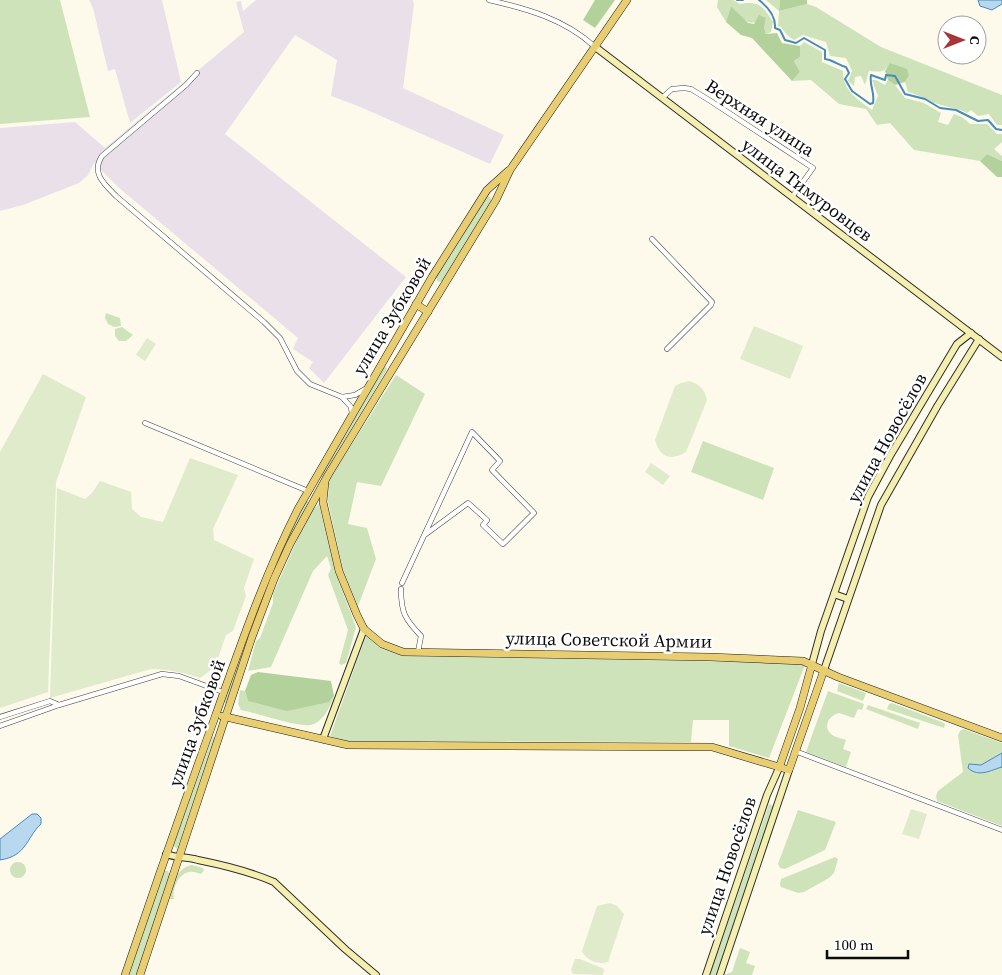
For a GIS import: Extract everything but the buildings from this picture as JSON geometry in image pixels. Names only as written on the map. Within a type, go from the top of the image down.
[{"type":"main road","name":"улица Зубковой","points":[[140,975],[225,717],[274,579],[304,516],[496,200],[510,170],[627,0]]},
{"type":"main road","name":"улица Зубковой","points":[[125,975],[215,715],[266,576],[298,509],[432,277],[487,190],[510,170]]},
{"type":"main road","points":[[487,190],[492,189],[496,192],[496,200]]},
{"type":"main road","points":[[432,277],[434,283],[444,284]]},
{"type":"main road","points":[[424,290],[431,287],[436,290],[437,297]]},
{"type":"main road","points":[[416,304],[428,312]]},
{"type":"main road","points":[[382,362],[389,360],[393,363],[391,371]]},
{"type":"main road","name":"улица Советской Армии","points":[[326,479],[323,502],[339,571],[364,629],[382,644],[403,652],[803,661],[855,684],[1002,738]]},
{"type":"main road","points":[[310,489],[318,492],[323,502]]},
{"type":"main road","name":"улица Новосёлов","points":[[779,768],[800,708],[812,664]]},
{"type":"main road","name":"улица Новосёлов","points":[[789,770],[824,670]]},
{"type":"main road","points":[[215,715],[348,745],[712,747],[789,770]]},
{"type":"street","points":[[489,0],[547,17],[581,35],[594,46]]},
{"type":"street","name":"улица Тимуровцев","points":[[594,46],[1002,357]]},
{"type":"street","points":[[197,73],[186,85],[102,156],[98,168],[100,179],[235,299],[264,322],[280,338],[291,361],[304,379],[319,388],[342,397],[350,407],[352,414]]},
{"type":"street","name":"Верхняя улица","points":[[662,98],[672,89],[690,89],[812,168],[792,197]]},
{"type":"street","points":[[652,239],[712,302],[667,349]]},
{"type":"street","name":"улица Новосёлов","points":[[812,664],[821,631],[859,520],[871,491],[958,344],[970,333]]},
{"type":"street","name":"улица Новосёлов","points":[[824,670],[881,505],[938,405],[979,339]]},
{"type":"street","points":[[342,397],[355,395],[367,388]]},
{"type":"street","points":[[146,423],[310,489]]},
{"type":"street","points":[[402,583],[472,432],[500,461],[492,470],[534,513],[504,544],[482,525],[487,520],[468,503],[426,534]]},
{"type":"street","points":[[401,589],[401,604],[407,621],[421,636],[418,652]]},
{"type":"street","points":[[834,594],[848,599]]},
{"type":"street","points":[[323,739],[364,629]]},
{"type":"street","points":[[0,726],[59,705],[162,674],[179,676],[224,692]]},
{"type":"street","points":[[0,717],[50,701],[59,705]]},
{"type":"street","points":[[795,751],[1002,830]]},
{"type":"street","name":"улица Новосёлов","points":[[706,975],[767,795],[779,768]]},
{"type":"street","name":"улица Новосёлов","points":[[720,975],[789,770]]},
{"type":"street","points":[[166,854],[179,858],[196,859],[274,882],[345,949],[376,975]]},
{"type":"shaded area","points":[[89,0],[162,0],[181,82],[130,123],[115,69],[108,71],[93,8]]},
{"type":"shaded area","points":[[256,0],[413,0],[414,5],[403,88],[504,135],[490,164],[331,96],[337,60],[295,35],[225,134],[406,277],[324,383],[309,368],[313,362],[293,349],[298,338],[118,187],[94,163],[88,175],[79,183],[23,205],[0,211],[0,128],[75,122],[105,148],[244,32],[236,2],[241,1],[243,11]]},
{"type":"green space","points":[[0,0],[60,0],[90,117],[0,124]]},
{"type":"green space","points":[[595,0],[615,0],[595,28],[583,20]]},
{"type":"green space","points":[[718,0],[733,0],[740,4],[752,3],[760,6],[767,12],[773,22],[771,32],[766,34],[764,28],[766,18],[750,23],[743,19],[731,6],[726,22],[717,7]]},
{"type":"green space","points":[[766,0],[780,0],[779,11]]},
{"type":"green space","points":[[780,0],[807,0],[807,4],[779,11]]},
{"type":"green space","points":[[807,4],[816,7],[881,47],[1002,95],[1002,125],[997,125],[989,114],[978,116],[971,110],[967,113],[937,104],[908,92],[905,82],[909,76],[891,63],[882,71],[869,71],[865,85],[861,76],[855,77],[854,86],[848,81],[852,71],[846,58],[830,56],[826,42],[803,35],[794,40],[778,26],[779,11]]},
{"type":"green space","points":[[731,6],[748,23],[754,24],[759,15],[766,18],[764,28],[766,34],[777,33],[782,43],[800,46],[800,57],[794,61],[800,72],[792,81],[752,38],[741,35],[726,22]]},
{"type":"green space","points":[[804,42],[822,52],[822,62],[843,71],[845,84],[848,89],[856,98],[872,110],[878,96],[872,80],[885,85],[888,80],[895,85],[905,98],[924,103],[941,113],[938,122],[948,125],[954,114],[962,117],[970,124],[987,124],[997,134],[1002,134],[1002,142],[994,149],[1002,156],[1002,161],[987,154],[980,161],[914,150],[890,123],[877,125],[866,109],[839,104],[811,80],[792,81],[800,72],[794,61],[800,57],[800,46]]},
{"type":"green space","points":[[890,63],[907,69],[909,76],[905,82],[895,85],[888,80],[885,71]]},
{"type":"green space","points":[[987,154],[1002,161],[1002,177],[997,177],[980,161]]},
{"type":"green space","points":[[488,196],[491,198],[491,203],[443,281],[438,282],[436,277]]},
{"type":"green space","points":[[106,313],[120,318],[121,326],[114,327],[108,324],[105,318]]},
{"type":"green space","points":[[754,326],[803,346],[790,379],[740,359]]},
{"type":"green space","points":[[122,327],[133,335],[126,341],[119,341],[115,336],[115,329]]},
{"type":"green space","points":[[147,338],[156,344],[145,361],[136,355]]},
{"type":"green space","points":[[385,367],[387,368],[386,371],[322,478],[321,475],[381,370]]},
{"type":"green space","points":[[43,374],[86,397],[56,482],[48,692],[0,708],[0,452]]},
{"type":"green space","points":[[396,375],[425,394],[381,486],[357,482],[348,524],[367,528],[376,559],[358,606],[343,569],[328,502],[329,480]]},
{"type":"green space","points":[[689,381],[696,383],[701,388],[707,400],[686,452],[681,455],[667,456],[660,451],[655,440],[675,386]]},
{"type":"green space","points":[[703,441],[774,468],[763,500],[691,472]]},
{"type":"green space","points":[[190,458],[238,475],[213,529],[214,540],[254,559],[244,588],[246,596],[233,631],[226,635],[215,667],[200,678],[176,672],[151,669],[50,698],[57,488],[85,499],[92,493],[100,481],[131,492],[132,509],[141,517],[163,522]]},
{"type":"green space","points":[[651,463],[670,476],[663,485],[645,472]]},
{"type":"green space","points":[[307,500],[309,503],[288,542],[226,704],[224,702],[247,635],[285,540]]},
{"type":"green space","points":[[319,504],[335,572],[356,627],[346,663],[341,665],[339,663],[348,630],[328,575],[331,568],[327,556],[313,571],[271,667],[248,671],[256,641],[260,638],[273,603],[273,594],[309,513]]},
{"type":"green space","points":[[366,636],[380,648],[402,656],[802,663],[805,665],[769,758],[729,746],[729,720],[693,720],[691,742],[346,741],[330,736]]},
{"type":"green space","points":[[258,672],[331,681],[334,696],[329,702],[287,711],[248,701],[245,691],[251,675]]},
{"type":"green space","points":[[839,683],[866,693],[863,701],[837,691]]},
{"type":"green space","points":[[240,690],[245,691],[248,701],[329,702],[334,696],[328,709],[319,721],[315,724],[304,725],[241,710],[238,704]]},
{"type":"green space","points":[[828,691],[864,704],[862,710],[858,709],[854,718],[839,713],[830,718],[827,724],[831,734],[846,740],[843,749],[851,752],[846,767],[806,752]]},
{"type":"green space","points":[[892,703],[942,722],[945,724],[944,728],[887,709],[889,704]]},
{"type":"green space","points":[[868,705],[920,723],[918,729],[866,709]]},
{"type":"green space","points":[[963,729],[1002,743],[1002,826],[937,801],[938,791],[963,772],[958,735]]},
{"type":"green space","points":[[213,736],[215,738],[177,849],[174,843]]},
{"type":"green space","points":[[769,804],[774,806],[717,975],[710,975]]},
{"type":"green space","points":[[911,809],[927,814],[919,839],[902,834]]},
{"type":"green space","points":[[798,810],[836,822],[825,850],[785,869],[780,868],[778,864]]},
{"type":"green space","points":[[835,857],[838,859],[834,873],[829,878],[804,892],[798,893],[781,887],[781,879]]},
{"type":"green space","points":[[18,862],[26,870],[18,878],[10,870]]},
{"type":"green space","points":[[192,865],[204,870],[201,874],[195,872],[185,873],[175,887],[174,899],[170,899],[171,888],[175,878],[183,869]]},
{"type":"green space","points":[[163,871],[168,871],[170,875],[137,975],[127,975]]},
{"type":"green space","points":[[610,903],[617,906],[624,914],[608,962],[597,962],[590,960],[582,951],[597,906]]},
{"type":"green space","points":[[740,948],[750,952],[746,963],[755,966],[752,975],[723,975],[732,972]]},
{"type":"green space","points":[[575,959],[580,959],[604,969],[603,975],[573,974],[571,970]]},
{"type":"water","points":[[978,0],[1002,0],[1002,4],[992,10],[980,6]]},
{"type":"water","points":[[1002,753],[1002,767],[981,773],[968,768],[969,764],[981,765]]},
{"type":"water","points":[[32,814],[37,814],[41,818],[41,824],[21,851],[9,858],[0,860],[0,839]]},
{"type":"waterway","points":[[737,0],[743,0]]},
{"type":"waterway","points":[[759,0],[771,12],[775,28],[780,30],[785,40],[796,43],[804,38],[825,50],[825,59],[846,67],[849,73],[845,79],[852,91],[870,104],[873,103],[871,75],[885,80],[886,75],[895,76],[905,94],[925,99],[940,108],[956,110],[978,121],[988,120],[996,129],[1002,130]]}]
